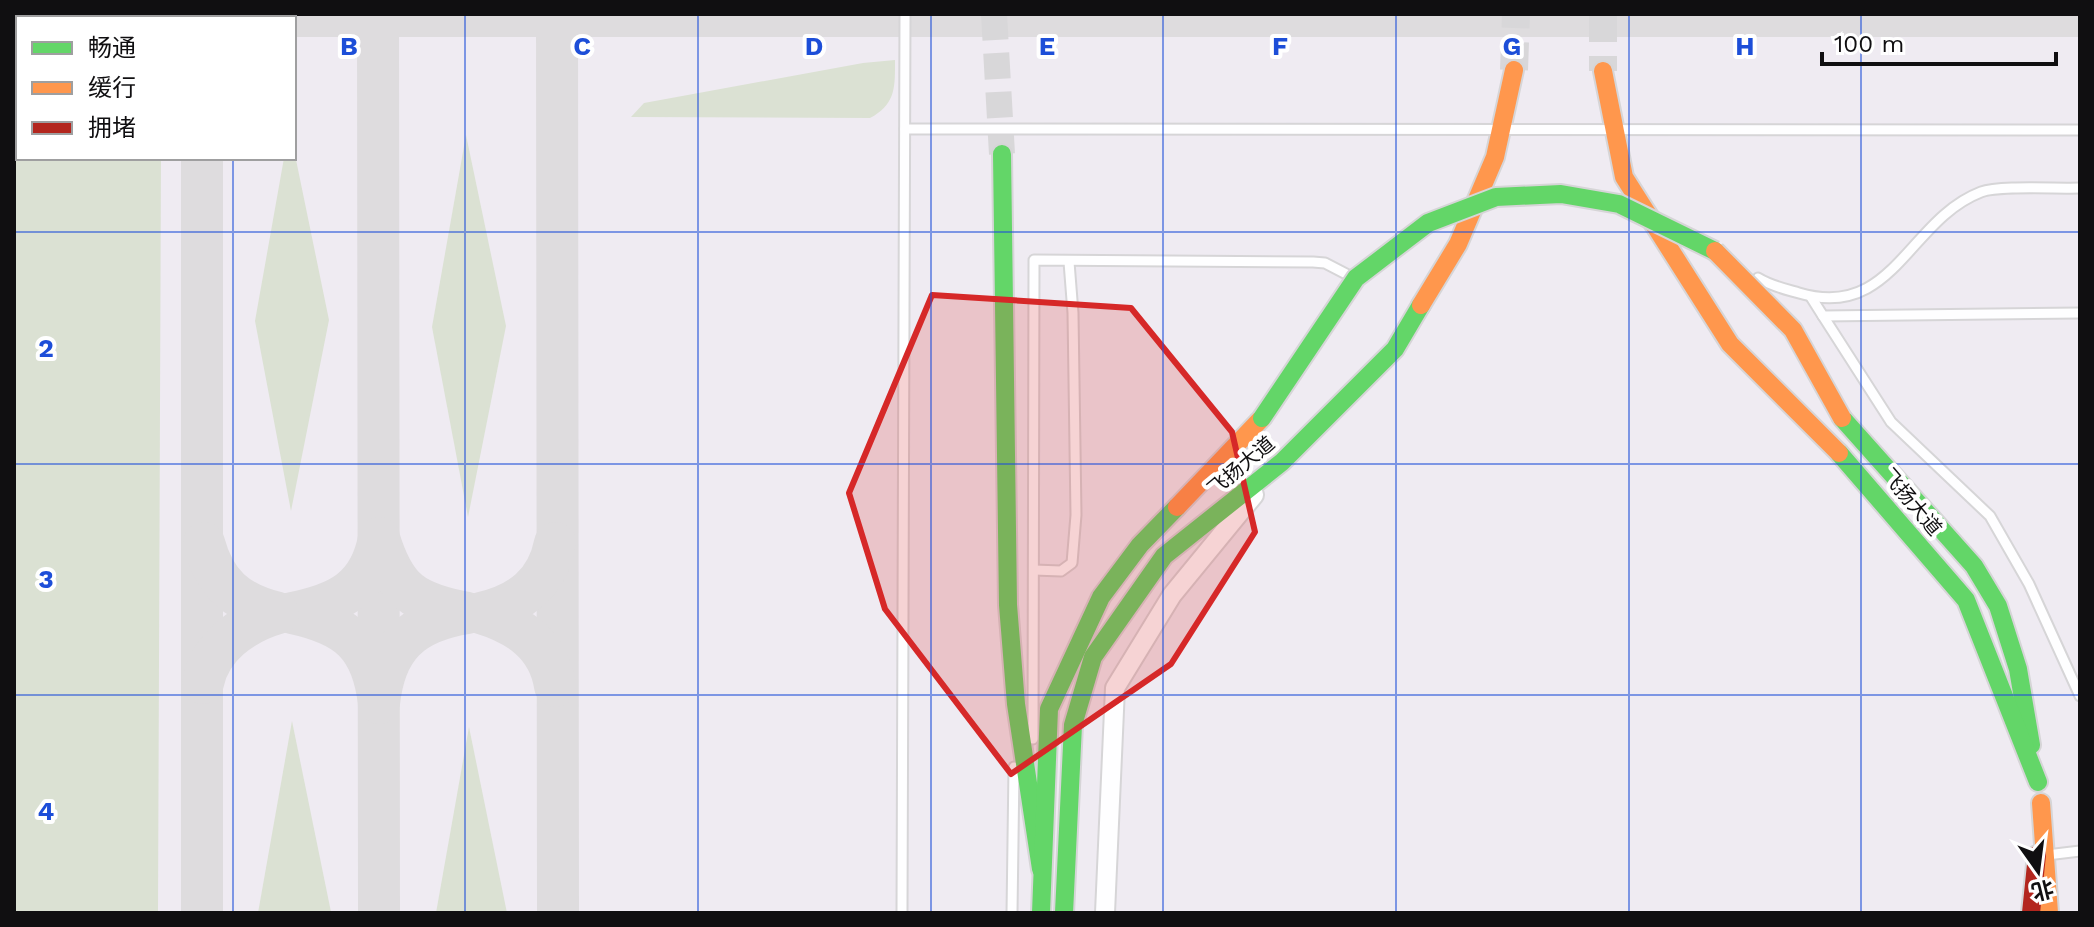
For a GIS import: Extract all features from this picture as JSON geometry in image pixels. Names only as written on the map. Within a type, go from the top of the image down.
[{"type":"main road","name":"飞扬大道","points":[[1064,913],[1073,725],[1093,657],[1164,556],[1282,462],[1395,349],[1458,244],[1495,157],[1514,70]]},
{"type":"main road","name":"飞扬大道","points":[[1603,71],[1624,177],[1730,344],[1858,472],[1966,600],[2038,782]]},
{"type":"main road","points":[[1002,154],[1008,605],[1016,704],[1041,869]]},
{"type":"main road","points":[[1041,913],[1049,709],[1074,649],[1101,597],[1140,545],[1262,418],[1356,278],[1428,223],[1496,197],[1561,194],[1619,204],[1720,253],[1793,330],[1842,418],[1974,566],[1998,606],[2018,669],[2041,803],[2049,913]]},
{"type":"main road","points":[[2026,907],[2044,863]]},
{"type":"street","points":[[1105,913],[1115,688],[1172,595],[1282,462]]},
{"type":"lane","points":[[902,913],[905,14]]},
{"type":"lane","points":[[905,129],[2080,130]]},
{"type":"lane","points":[[1720,253],[1767,284],[1811,297],[1849,298],[1882,281],[1948,213],[1983,191],[2080,188]]},
{"type":"lane","points":[[1030,805],[1034,260],[1325,263],[1356,278]]},
{"type":"lane","points":[[1034,570],[1061,571],[1072,563],[1076,515],[1073,313],[1069,262]]},
{"type":"lane","points":[[1811,297],[1891,422],[1990,516],[2029,584],[2080,696]]},
{"type":"lane","points":[[1823,316],[2080,313]]},
{"type":"lane","points":[[1012,913],[1016,704]]},
{"type":"lane","points":[[2056,913],[2044,863],[2080,851]]},
{"type":"highlighted area","points":[[932,295],[1131,308],[1232,432],[1255,532],[1171,664],[1011,774],[885,609],[849,493]]},
{"type":"shaded area","points":[[14,14],[2080,14],[2080,913],[14,913]]},
{"type":"shaded area","points":[[14,14],[151,14],[16,16],[16,160],[161,160],[158,913],[14,913]]},
{"type":"shaded area","points":[[895,60],[895,78],[889,101],[870,118],[631,117],[644,103],[863,63]]},
{"type":"shaded area","points":[[466,135],[506,326],[468,517],[432,327]]},
{"type":"shaded area","points":[[284,160],[296,160],[329,320],[291,511],[255,321]]},
{"type":"shaded area","points":[[292,721],[331,912],[331,913],[258,913]]},
{"type":"shaded area","points":[[469,727],[507,913],[436,913]]},
{"type":"taxiway","points":[[378,14],[379,913]]},
{"type":"taxiway","points":[[557,14],[558,913]]},
{"type":"taxiway","points":[[278,16],[2080,16]]},
{"type":"taxiway","points":[[202,160],[202,913]]},
{"type":"taxiway","points":[[379,538],[392,571],[409,592],[433,605],[467,613],[430,623],[404,640],[387,667],[379,703],[370,666],[354,641],[328,624],[292,613],[324,605],[360,582],[375,555],[379,538]]},
{"type":"taxiway","points":[[203,683],[213,658],[230,638],[252,623],[278,613],[251,604],[230,590],[214,570],[204,543]]},
{"type":"taxiway","points":[[555,543],[546,570],[530,590],[508,604],[481,613],[507,623],[530,638],[546,659],[555,686]]},
{"type":"tunnel","points":[[994,14],[1002,154]]},
{"type":"tunnel","points":[[1514,70],[1516,14]]},
{"type":"tunnel","points":[[1603,14],[1603,71]]},
{"type":"traffic: fast","points":[[1002,154],[1008,605],[1016,704],[1041,869]]},
{"type":"traffic: fast","points":[[1262,418],[1356,278],[1428,223],[1496,197],[1561,194],[1619,204],[1715,251]]},
{"type":"traffic: fast","points":[[1064,913],[1073,725],[1093,657],[1164,556],[1282,462],[1395,349],[1421,305]]},
{"type":"traffic: fast","points":[[1842,418],[1974,566],[1998,606],[2018,669],[2031,745]]},
{"type":"traffic: fast","points":[[1839,453],[1966,600],[2038,782]]},
{"type":"traffic: fast","points":[[1041,913],[1049,709],[1101,597],[1140,545],[1177,507]]},
{"type":"traffic: slow","points":[[1421,305],[1458,244],[1495,157],[1514,70]]},
{"type":"traffic: slow","points":[[1603,71],[1624,177],[1730,344],[1839,453]]},
{"type":"traffic: slow","points":[[1715,251],[1793,330],[1842,418]]},
{"type":"traffic: slow","points":[[1177,507],[1262,418]]},
{"type":"traffic: slow","points":[[2041,803],[2049,913]]},
{"type":"traffic: jam","points":[[2031,913],[2037,855]]}]
